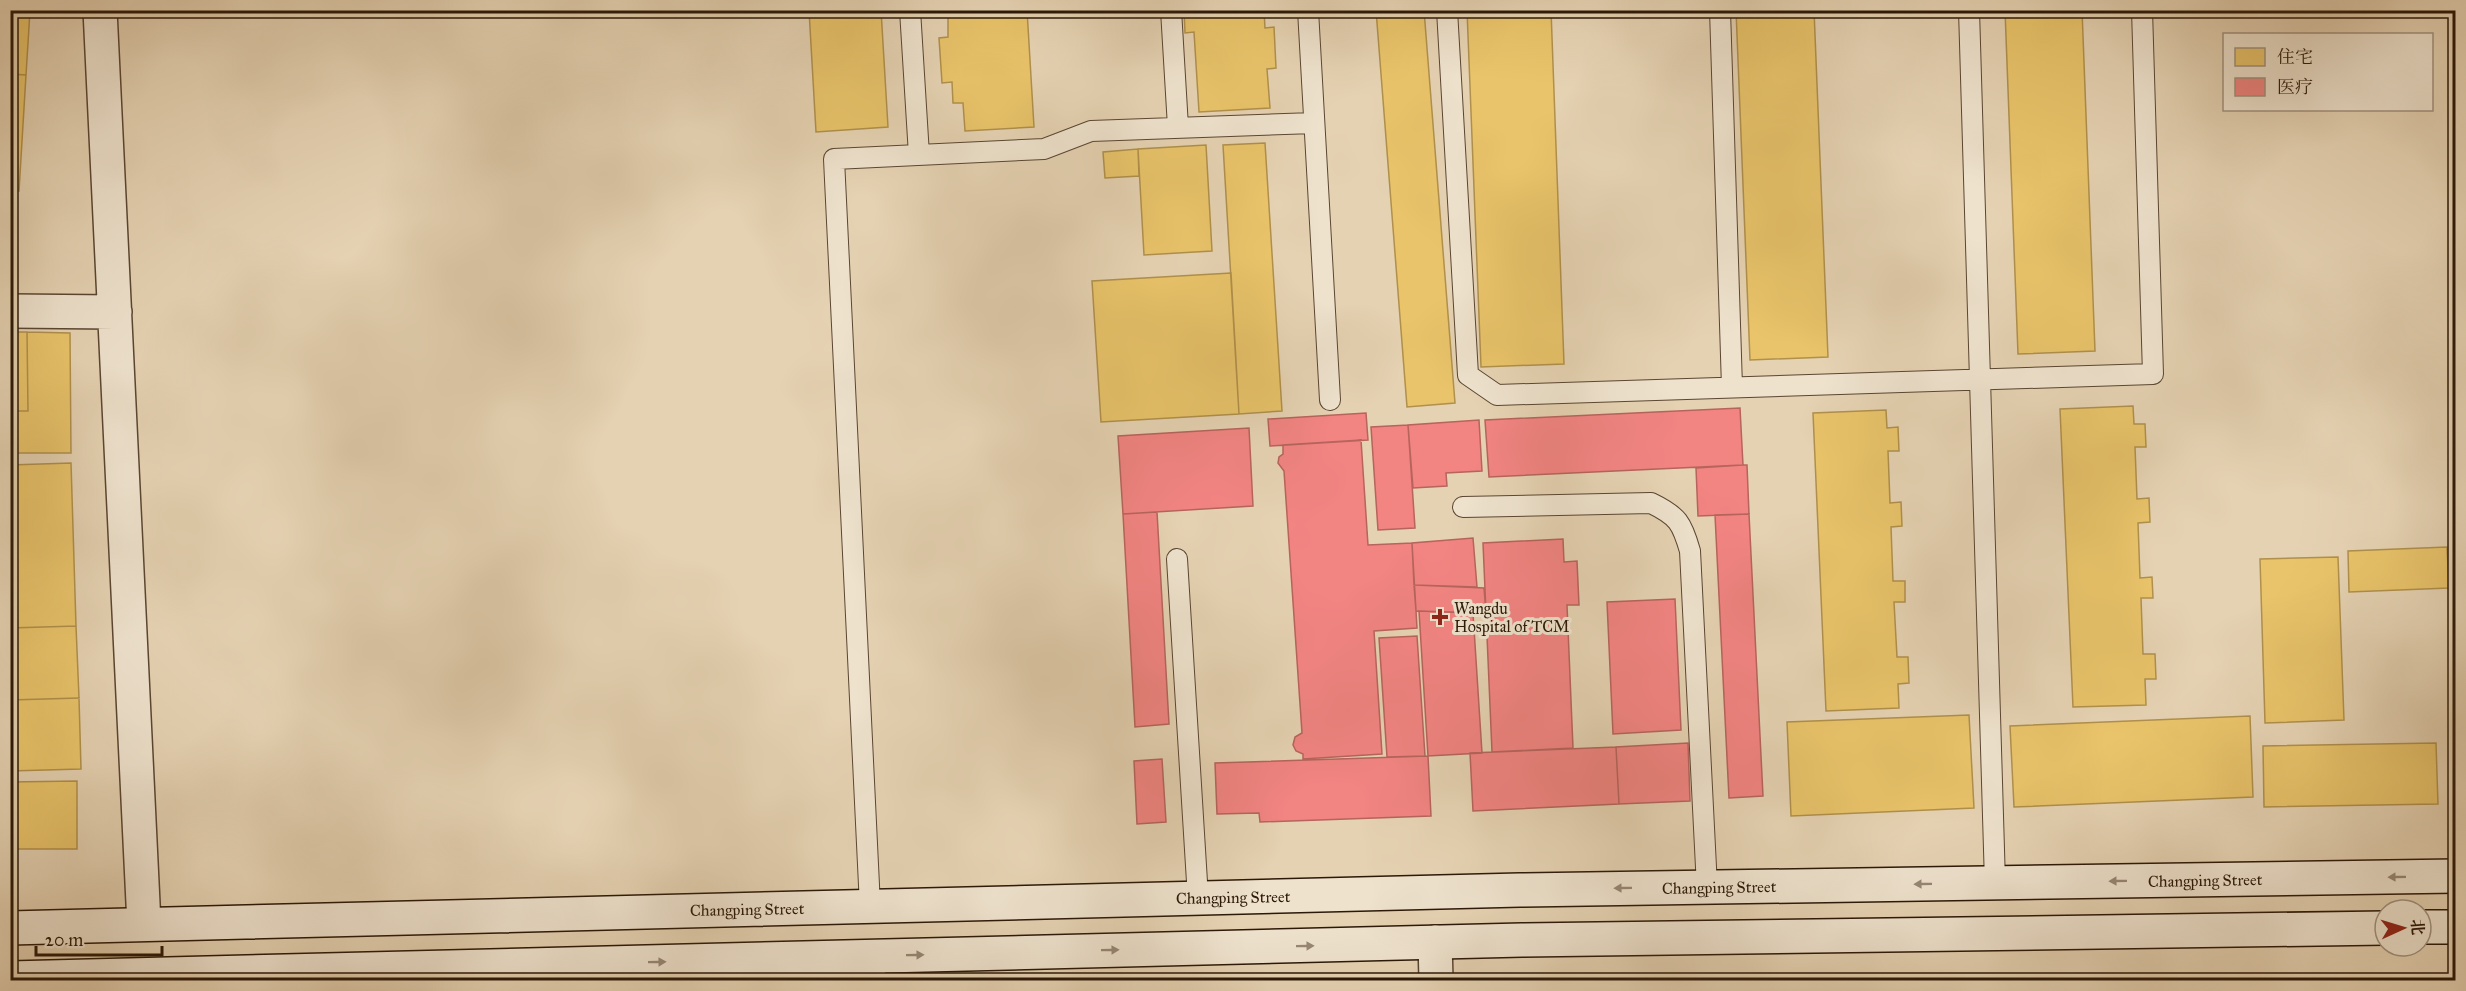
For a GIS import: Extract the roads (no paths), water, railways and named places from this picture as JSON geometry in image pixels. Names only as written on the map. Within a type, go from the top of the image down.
[{"type":"street","points":[[100,10],[144,924]]},
{"type":"street","points":[[10,311],[115,312]]},
{"type":"street","name":"Changping Street","points":[[10,928],[1707,887],[2456,876]]},
{"type":"street","points":[[2433,927],[2456,927]]},
{"type":"street","points":[[10,978],[875,968],[1435,942],[2373,928]]},
{"type":"street","points":[[1435,942],[1436,981]]},
{"type":"lane","points":[[910,10],[919,155]]},
{"type":"lane","points":[[1171,10],[1178,127]]},
{"type":"lane","points":[[1308,10],[1330,400]]},
{"type":"lane","points":[[1447,10],[1468,375],[1497,394],[2153,374],[2142,10]]},
{"type":"lane","points":[[1720,10],[1732,387]]},
{"type":"lane","points":[[1970,10],[1995,883]]},
{"type":"lane","points":[[870,906],[834,159],[1044,149],[1091,130],[1314,123]]},
{"type":"lane","points":[[1463,507],[1652,503],[1672,513],[1682,526],[1690,551],[1707,887]]},
{"type":"lane","points":[[1178,559],[1198,898]]},
{"type":"place","name":"Wangdu Hospital of TCM","points":[[1440,617]]}]
